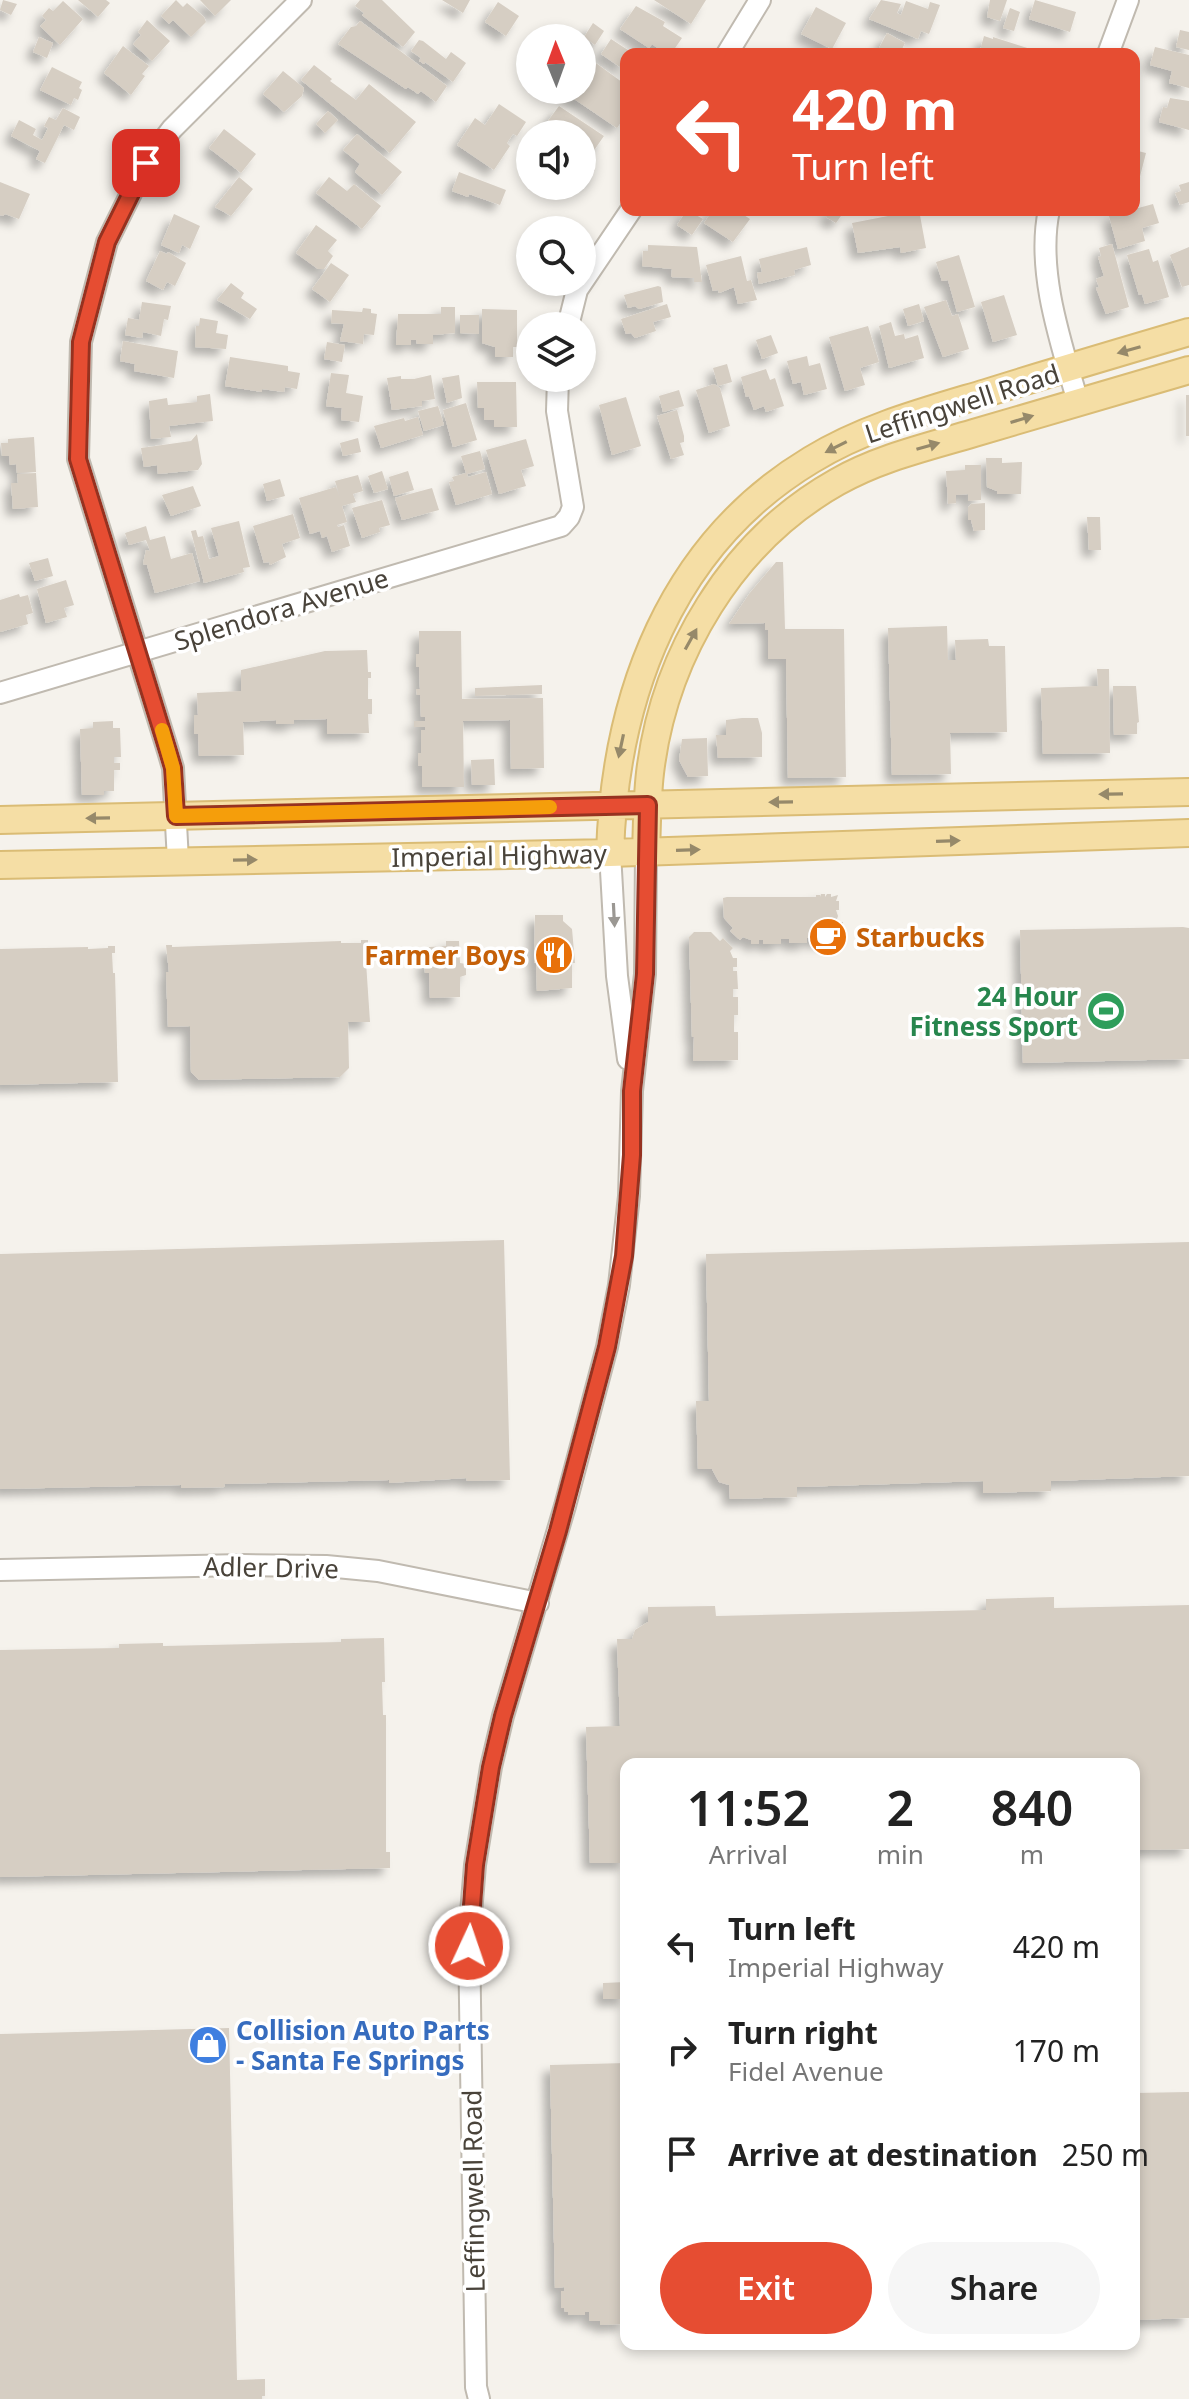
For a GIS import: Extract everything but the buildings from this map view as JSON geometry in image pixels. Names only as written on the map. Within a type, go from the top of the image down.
[{"type":"main road","name":"Leffingwell Road","points":[[610,853],[612,806],[628,716],[654,639],[693,570],[753,504],[809,461],[869,430],[1189,332]]},
{"type":"main road","name":"Leffingwell Road","points":[[646,852],[650,775],[662,711],[687,645],[736,568],[773,529],[812,498],[867,467],[1189,370]]},
{"type":"main road","name":"Imperial Highway","points":[[0,820],[1189,792]]},
{"type":"main road","name":"Imperial Highway","points":[[0,865],[610,853],[1189,833]]},
{"type":"street","points":[[178,861],[173,768],[78,459],[81,342],[107,242],[146,163],[172,129],[301,0]]},
{"type":"street","points":[[731,48],[760,0]]},
{"type":"street","points":[[1110,48],[1128,0]]},
{"type":"street","points":[[572,312],[577,290],[627,216]]},
{"type":"street","points":[[1048,216],[1044,234],[1052,301],[1078,402]]},
{"type":"street","name":"Splendora Avenue","points":[[0,693],[561,526],[573,507],[557,411],[558,392]]},
{"type":"street","name":"Leffingwell Road","points":[[479,2399],[476,2387],[470,1925],[475,1865],[503,1716],[538,1603],[607,1347],[619,1285],[629,1196],[632,1091],[645,974],[646,852]]},
{"type":"street","name":"Leffingwell Road","points":[[610,853],[617,976],[632,1091]]},
{"type":"street","name":"Adler Drive","points":[[0,1570],[326,1566],[378,1571],[538,1603]]},
{"type":"slow traffic","points":[[162,730],[173,768],[176,816],[550,807]]},
{"type":"place","name":"Starbucks","points":[[828,937]]},
{"type":"place","name":"Farmer Boys","points":[[554,955]]},
{"type":"place","name":"24 Hour Fitness Sport","points":[[1106,1011]]},
{"type":"place","name":"Collision Auto Parts - Santa Fe Springs","points":[[208,2045]]},
{"type":"route","points":[[146,163],[107,242],[81,342],[78,459],[173,768],[176,816],[648,805],[645,974],[632,1091],[632,1155],[624,1256],[607,1347],[491,1767],[475,1865],[469,1946]]}]
